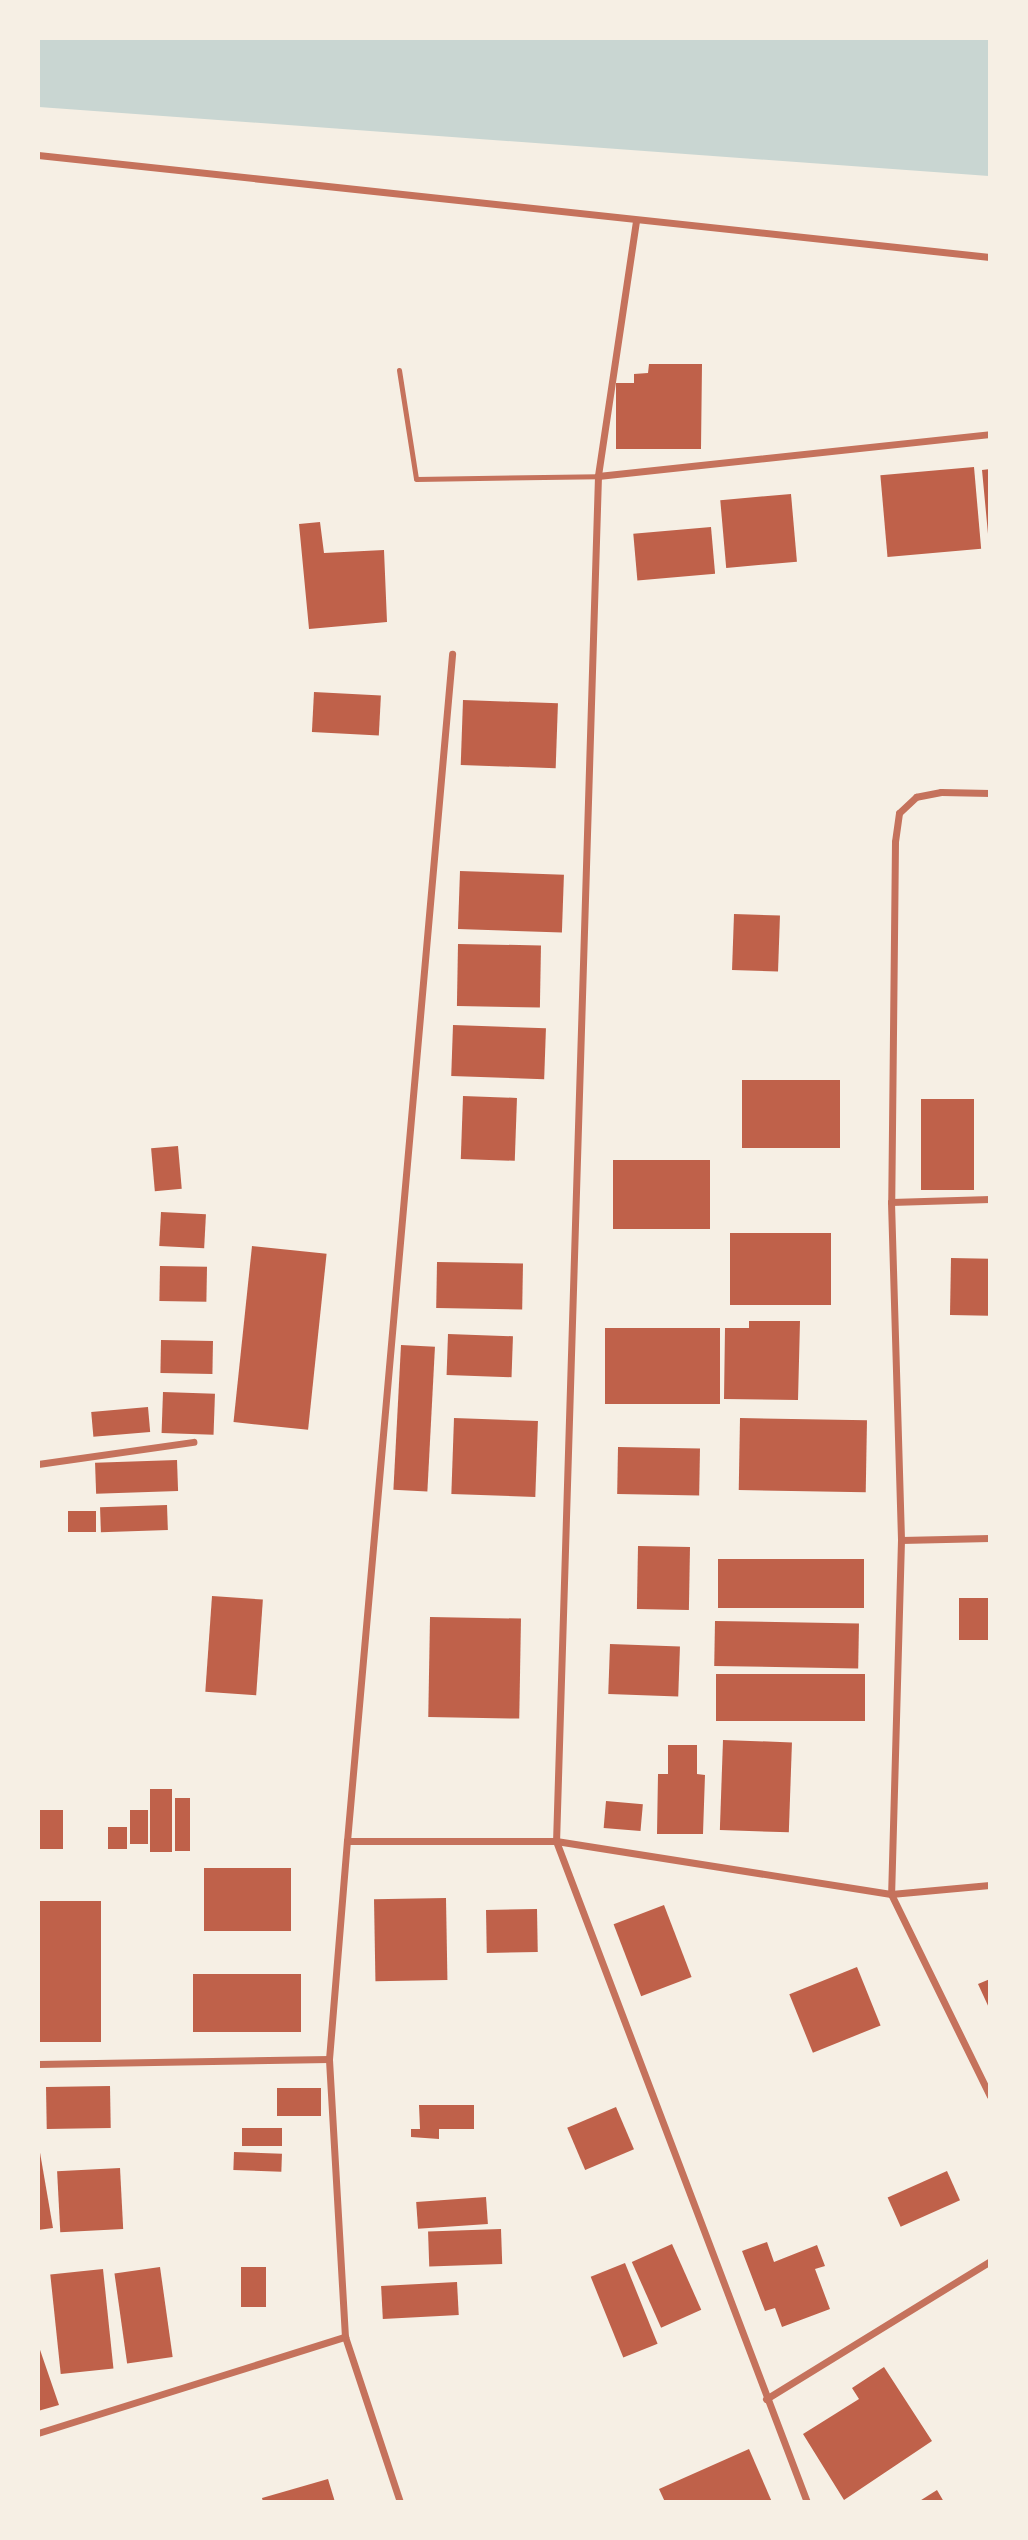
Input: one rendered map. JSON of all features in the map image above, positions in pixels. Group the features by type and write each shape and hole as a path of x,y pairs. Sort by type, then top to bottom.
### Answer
{"street":[{"path":"38,155 989,257"},
{"path":"636,221 598,476 556,1841 807,2501"},
{"path":"598,476 989,434"},
{"path":"400,2501 345,2337 329,2059 452,654"},
{"path":"989,793 941,792 916,797 899,813 895,842 891,1202 901,1540 891,1894 989,2096"},
{"path":"891,1202 989,1199"},
{"path":"38,1464 193,1442"},
{"path":"901,1540 989,1538"},
{"path":"347,1841 556,1841 891,1894 989,1885"},
{"path":"38,2064 329,2059"},
{"path":"766,2399 989,2261"},
{"path":"38,2433 345,2337"}],"lane":[{"path":"399,370 416,479 598,476"}],"shaded area":[{"path":"38,39 989,39 989,176 39,107"}],"building":[{"path":"649,364 702,364 701,449 616,449 616,383 634,383 634,374 648,373"},
{"path":"974,467 981,549 888,557 880,475"},
{"path":"990,469 990,533 988,534 982,470"},
{"path":"791,494 797,562 726,568 720,500"},
{"path":"320,522 324,553 384,550 387,622 309,629 299,524"},
{"path":"711,527 715,574 637,581 633,534"},
{"path":"314,692 381,696 379,735 312,732"},
{"path":"463,700 558,703 556,768 461,765"},
{"path":"460,871 564,875 562,933 458,929"},
{"path":"734,914 780,916 778,972 732,970"},
{"path":"458,944 541,945 540,1007 457,1006"},
{"path":"453,1025 546,1028 544,1079 451,1076"},
{"path":"742,1080 840,1080 840,1148 742,1148"},
{"path":"463,1096 517,1098 515,1161 461,1159"},
{"path":"921,1099 974,1099 974,1190 921,1190"},
{"path":"178,1146 182,1189 155,1191 151,1148"},
{"path":"613,1160 710,1160 710,1229 613,1229"},
{"path":"161,1212 206,1214 204,1248 159,1246"},
{"path":"730,1233 831,1233 831,1305 730,1305"},
{"path":"252,1246 327,1254 308,1430 233,1422"},
{"path":"951,1258 990,1259 989,1316 950,1315"},
{"path":"437,1262 523,1264 522,1309 436,1308"},
{"path":"160,1266 207,1267 206,1302 159,1301"},
{"path":"749,1321 800,1321 798,1400 724,1399 725,1328 749,1328"},
{"path":"605,1328 720,1328 720,1404 605,1404"},
{"path":"448,1334 513,1336 512,1377 447,1375"},
{"path":"161,1340 213,1341 212,1374 160,1373"},
{"path":"401,1345 435,1347 427,1492 393,1490"},
{"path":"163,1392 215,1394 214,1435 162,1433"},
{"path":"148,1407 150,1432 93,1437 91,1412"},
{"path":"454,1418 538,1421 535,1497 451,1494"},
{"path":"740,1418 867,1420 866,1492 739,1490"},
{"path":"618,1447 700,1448 699,1495 617,1494"},
{"path":"177,1460 178,1491 96,1494 95,1463"},
{"path":"167,1505 168,1530 101,1532 100,1507"},
{"path":"68,1511 96,1511 96,1532 68,1532"},
{"path":"638,1546 690,1547 689,1610 637,1609"},
{"path":"718,1559 864,1559 864,1608 718,1608"},
{"path":"212,1596 263,1600 256,1695 205,1692"},
{"path":"959,1598 990,1598 990,1640 959,1640"},
{"path":"430,1617 521,1619 519,1719 428,1717"},
{"path":"715,1621 859,1624 858,1669 714,1666"},
{"path":"610,1644 680,1646 678,1696 608,1694"},
{"path":"716,1674 865,1674 865,1721 716,1721"},
{"path":"723,1740 792,1742 789,1832 720,1830"},
{"path":"668,1745 697,1745 697,1774 705,1775 703,1834 657,1834 658,1774 668,1774"},
{"path":"150,1789 172,1789 172,1852 150,1852"},
{"path":"175,1798 190,1798 190,1851 175,1851"},
{"path":"606,1801 643,1804 641,1831 604,1828"},
{"path":"38,1810 63,1810 63,1849 38,1849"},
{"path":"130,1810 148,1810 148,1844 130,1844"},
{"path":"108,1827 127,1827 127,1849 108,1849"},
{"path":"204,1868 291,1868 291,1931 204,1931"},
{"path":"446,1898 447,1980 375,1981 374,1899"},
{"path":"38,1901 101,1901 101,2042 38,2042"},
{"path":"664,1905 692,1977 641,1996 614,1924"},
{"path":"537,1909 538,1952 487,1953 486,1910"},
{"path":"857,1967 881,2025 813,2053 789,1994"},
{"path":"193,1974 301,1974 301,2032 193,2032"},
{"path":"990,1979 990,2010 978,1984"},
{"path":"110,2086 111,2128 47,2129 46,2087"},
{"path":"277,2088 321,2088 321,2116 277,2116"},
{"path":"419,2105 474,2105 474,2129 439,2129 439,2139 411,2137 411,2129 420,2129"},
{"path":"616,2107 634,2149 585,2170 567,2128"},
{"path":"242,2128 282,2128 282,2146 242,2146"},
{"path":"38,2141 53,2228 38,2230"},
{"path":"234,2152 282,2154 281,2172 233,2170"},
{"path":"120,2168 123,2229 60,2232 57,2171"},
{"path":"947,2171 960,2200 901,2227 888,2197"},
{"path":"486,2197 488,2224 418,2229 416,2202"},
{"path":"501,2229 502,2264 429,2267 428,2232"},
{"path":"767,2242 774,2262 817,2245 825,2266 815,2269 830,2309 782,2327 775,2308 765,2311 742,2251"},
{"path":"672,2244 701,2310 661,2328 632,2262"},
{"path":"625,2263 658,2344 623,2358 591,2277"},
{"path":"160,2267 173,2357 127,2364 114,2273"},
{"path":"241,2267 266,2267 266,2307 241,2307"},
{"path":"103,2269 113,2368 61,2374 50,2275"},
{"path":"457,2282 459,2315 383,2319 381,2286"},
{"path":"38,2344 59,2405 38,2411"},
{"path":"884,2367 932,2441 844,2500 803,2434 859,2399 852,2388"},
{"path":"749,2449 772,2502 665,2502 659,2489"},
{"path":"328,2479 335,2502 263,2502 262,2498"},
{"path":"937,2490 944,2502 918,2502"}]}
